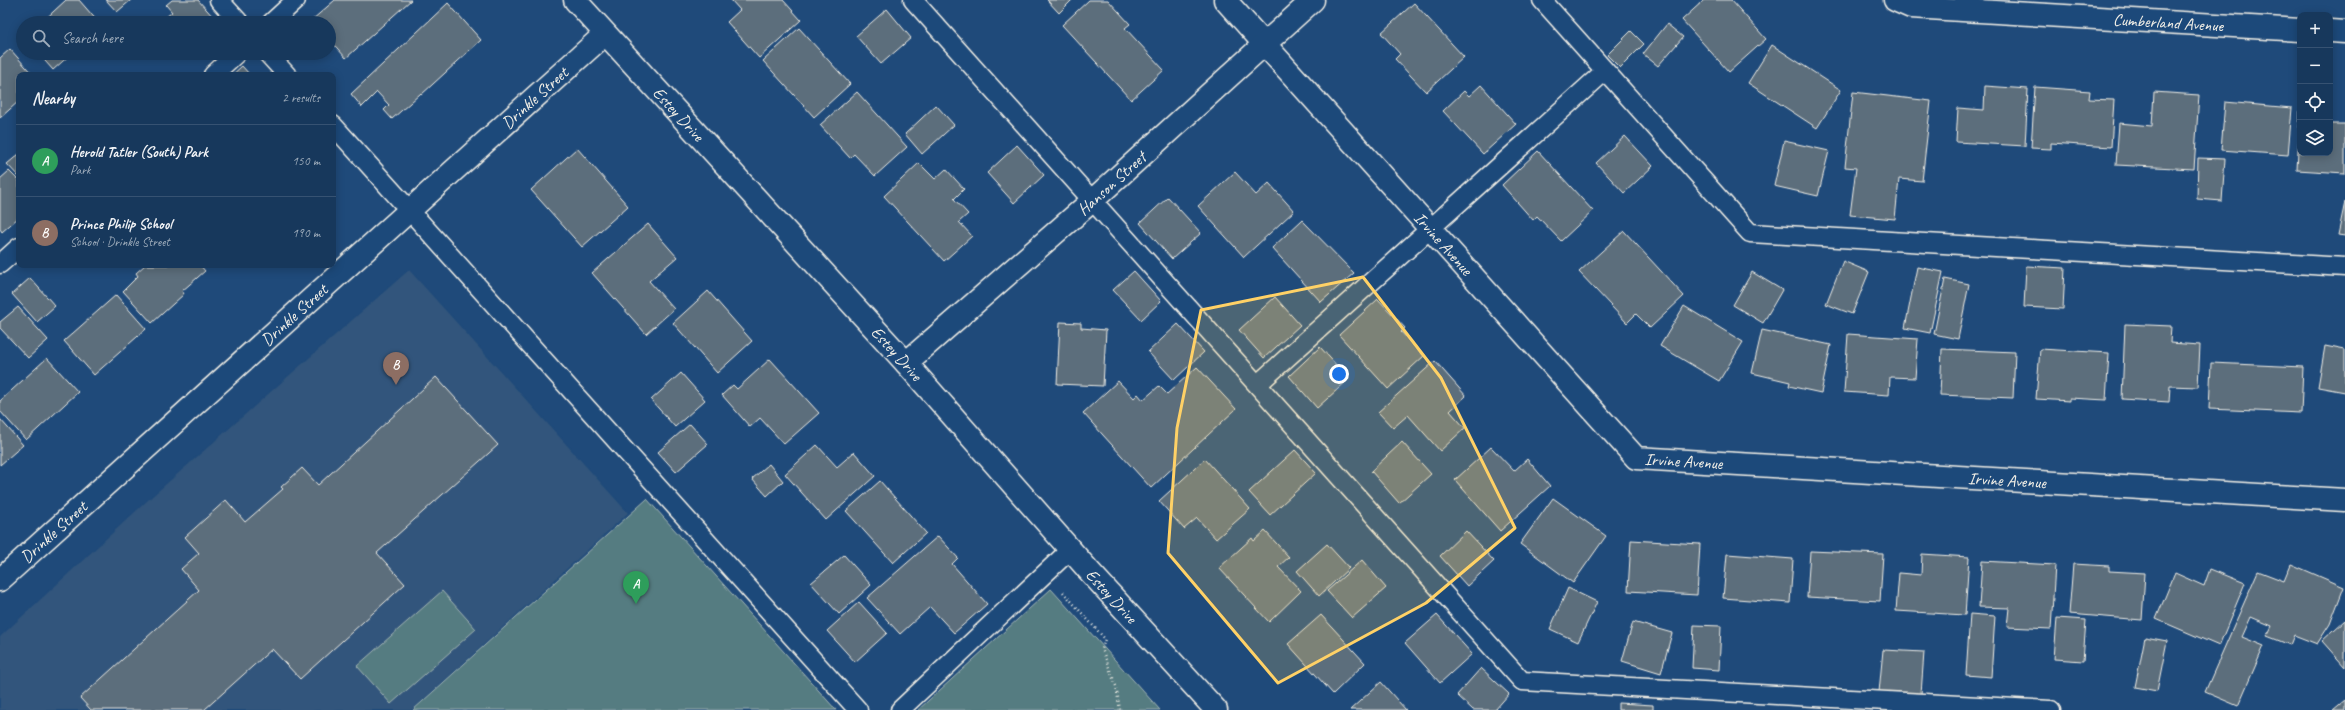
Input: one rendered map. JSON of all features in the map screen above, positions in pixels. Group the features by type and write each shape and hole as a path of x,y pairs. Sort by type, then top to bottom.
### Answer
{"street":[{"name":"Estey Drive","path":"575,0 906,363 1216,710"},
{"name":"Irvine Avenue","path":"1225,0 1636,458 2345,500"},
{"name":"Hanson Street","path":"906,363 1093,200 1313,0"},
{"name":"Cumberland Avenue","path":"1895,0 1911,7 2297,30"},
{"path":"2333,31 2345,32"},
{"name":"Drinkle Street","path":"0,580 411,211 605,34"}],"lane":[{"path":"219,0 234,16"},
{"path":"279,16 296,0"},
{"path":"913,0 1522,681 2051,710"},
{"path":"1542,0 1750,233 2345,267"},
{"path":"216,72 229,60"},
{"path":"273,60 284,72"},
{"path":"1258,384 1606,71"},
{"path":"336,128 858,710"},
{"path":"0,264 16,250"},
{"path":"900,710 1071,549"}],"path":[{"path":"1046,572 1105,639 1102,649 1116,686 1120,710"}],"highlighted area":[{"path":"1363,277 1441,378 1515,528 1426,603 1278,683 1168,553 1177,428 1201,310"}],"shaded area":[{"path":"409,270 628,513 412,710 0,710 0,637 148,500"}],"green space":[{"path":"647,499 836,710 413,710"},
{"path":"1051,589 1160,710 918,710"},
{"path":"442,591 476,629 391,704 357,666"}],"building":[{"path":"66,0 79,0 93,16 49,16"},
{"path":"106,0 131,0 117,12"},
{"path":"172,0 198,0 212,16 167,16 172,12 166,5"},
{"path":"335,0 411,0 346,58 336,47 336,16 317,16"},
{"path":"731,0 783,0 801,20 759,58 727,22 740,10"},
{"path":"1047,0 1072,0 1059,13"},
{"path":"1089,0 1108,0 1130,24 1125,28 1164,70 1131,100 1062,25"},
{"path":"1704,0 1731,0 1766,39 1729,72 1682,20"},
{"path":"448,3 481,40 421,95 420,94 392,119 384,110 389,105 377,92 362,107 351,94"},
{"path":"1414,3 1464,57 1426,92 1395,59 1400,54 1381,33"},
{"path":"887,9 911,38 881,64 856,36"},
{"path":"1667,24 1683,37 1658,66 1643,54"},
{"path":"799,28 850,84 814,117 763,61"},
{"path":"1631,31 1644,44 1620,68 1607,55"},
{"path":"1772,45 1841,90 1817,128 1748,83"},
{"path":"10,49 16,56 16,60 20,60 30,72 16,72 16,104 0,118 0,58"},
{"path":"44,60 64,60 53,70"},
{"path":"242,66 247,72 235,72"},
{"path":"1481,85 1516,124 1483,154 1443,111 1464,91 1469,96"},
{"path":"1985,86 2028,89 2025,146 1956,142 1958,108 1984,110"},
{"path":"2035,87 2090,91 2089,99 2114,100 2111,147 2051,143 2051,149 2031,148"},
{"path":"857,92 907,147 875,176 854,154 850,158 820,125"},
{"path":"1853,92 1931,101 1922,181 1899,179 1895,219 1850,215 1856,168 1845,167"},
{"path":"2154,92 2199,95 2194,169 2116,165 2119,123 2152,126"},
{"path":"2225,102 2292,108 2288,155 2221,150"},
{"path":"936,105 954,125 922,154 905,134"},
{"path":"2333,124 2345,124 2345,173 2297,170 2298,156 2333,156"},
{"path":"1625,136 1653,166 1624,193 1596,163"},
{"path":"1784,141 1829,151 1818,196 1774,186"},
{"path":"1017,145 1044,175 1014,203 987,173"},
{"path":"577,148 628,206 582,247 531,190"},
{"path":"1538,151 1593,211 1561,241 1537,216 1533,220 1502,185"},
{"path":"16,156 16,174 7,164"},
{"path":"2198,158 2225,159 2222,201 2197,199"},
{"path":"919,163 935,179 946,169 964,189 954,199 968,214 959,222 972,236 944,261 884,196"},
{"path":"9,171 16,178 16,220 2,232 0,229 0,179"},
{"path":"1235,172 1256,195 1269,183 1294,211 1244,257 1198,206"},
{"path":"1168,197 1201,233 1172,259 1140,223"},
{"path":"2345,202 2345,236 2338,235"},
{"path":"1302,220 1354,273 1321,302 1272,248"},
{"path":"648,224 677,257 649,281 674,309 646,334 592,273"},
{"path":"1624,231 1684,296 1650,328 1636,314 1627,323 1579,272"},
{"path":"1843,261 1869,272 1852,314 1826,304"},
{"path":"2026,266 2065,268 2063,309 2024,307"},
{"path":"1917,267 1943,272 1930,333 1905,328"},
{"path":"142,268 202,268 205,271 182,291 184,294 152,323 123,291 138,276 136,273"},
{"path":"1134,271 1161,301 1141,320 1113,290"},
{"path":"1752,272 1782,290 1763,323 1733,305"},
{"path":"30,278 55,306 37,322 12,294"},
{"path":"1945,279 1969,284 1958,339 1934,334"},
{"path":"708,291 752,341 717,373 673,323"},
{"path":"116,295 146,329 94,375 64,341"},
{"path":"1275,297 1300,325 1264,358 1239,330"},
{"path":"1378,299 1405,328 1401,332 1424,356 1388,389 1339,335"},
{"path":"1684,306 1743,342 1719,381 1660,346"},
{"path":"18,307 48,340 28,358 0,328 0,322"},
{"path":"1060,322 1081,323 1081,328 1106,330 1103,386 1057,384"},
{"path":"1178,324 1204,352 1174,380 1148,352"},
{"path":"2125,324 2171,326 2170,343 2200,345 2198,387 2170,386 2169,402 2122,399"},
{"path":"1762,330 1831,345 1821,393 1789,386 1790,382 1752,373"},
{"path":"1848,334 1918,339 1915,378 1890,377 1889,395 1844,392"},
{"path":"2325,346 2345,350 2345,392 2318,387"},
{"path":"1320,347 1349,379 1317,408 1289,376"},
{"path":"1942,349 2015,352 2013,398 1940,395"},
{"path":"2040,349 2109,353 2106,400 2070,398 2070,401 2036,399"},
{"path":"47,358 78,392 26,440 0,411 0,401"},
{"path":"770,359 819,413 784,444 760,418 750,427 722,395 733,385 737,389"},
{"path":"1435,361 1466,396 1450,411 1465,428 1440,451 1408,415 1393,428 1378,412"},
{"path":"2211,363 2303,367 2301,413 2209,409"},
{"path":"1197,367 1236,409 1151,488 1083,413 1118,381 1134,398 1138,394 1143,400 1159,386 1167,394"},
{"path":"681,373 705,400 675,427 651,400"},
{"path":"436,377 498,445 377,553 405,584 300,679 272,649 204,710 91,710 80,698 199,590 181,569 199,553 185,537 226,500 245,522 283,489 281,487 302,468 318,485"},
{"path":"0,419 23,445 0,465"},
{"path":"690,424 708,444 676,472 658,452"},
{"path":"1402,442 1431,474 1399,503 1371,471"},
{"path":"817,445 837,467 854,452 875,476 826,520 785,474"},
{"path":"1491,447 1514,471 1527,459 1550,486 1500,531 1455,480"},
{"path":"1295,450 1316,473 1270,515 1249,492"},
{"path":"1205,459 1250,509 1216,539 1197,518 1184,529 1159,501"},
{"path":"769,464 783,481 767,496 752,479"},
{"path":"880,481 926,533 893,563 846,511"},
{"path":"1553,498 1606,536 1573,583 1520,544"},
{"path":"1265,531 1289,557 1278,567 1301,591 1269,622 1219,568 1252,538 1254,541"},
{"path":"1466,531 1494,561 1467,586 1440,556"},
{"path":"938,536 958,558 952,564 987,604 954,633 930,607 900,634 867,598"},
{"path":"1631,540 1700,544 1697,595 1628,591"},
{"path":"1327,544 1349,568 1319,596 1297,571"},
{"path":"1810,551 1883,554 1880,601 1807,597"},
{"path":"1727,554 1793,559 1790,603 1723,598"},
{"path":"1922,554 1969,557 1965,615 1896,611 1899,573 1921,575"},
{"path":"844,555 871,585 839,614 811,583"},
{"path":"1362,560 1386,588 1352,618 1327,591"},
{"path":"1982,561 2055,565 2051,629 2007,627 2009,608 1979,607"},
{"path":"2073,564 2109,566 2109,571 2145,573 2142,620 2069,614"},
{"path":"2291,564 2344,587 2330,624 2317,644 2294,635 2290,645 2267,636 2272,626 2251,617 2242,637 2264,646 2238,706 2205,692 2258,571 2284,581"},
{"path":"2210,569 2245,583 2219,646 2156,619 2175,573 2204,586"},
{"path":"1568,588 1597,602 1578,642 1550,629"},
{"path":"859,602 887,633 855,662 827,631"},
{"path":"1970,614 1995,616 1991,677 1966,675"},
{"path":"1321,615 1365,663 1333,694 1288,644"},
{"path":"1437,615 1472,654 1440,683 1405,643"},
{"path":"2057,618 2086,620 2083,661 2054,659"},
{"path":"2345,620 2345,667 2322,641"},
{"path":"1633,622 1672,633 1661,673 1622,661"},
{"path":"1694,625 1721,626 1719,670 1692,668"},
{"path":"2145,637 2167,641 2157,691 2135,687"},
{"path":"1883,650 1924,652 1921,694 1879,692"},
{"path":"1481,668 1509,694 1495,710 1473,710 1457,695"},
{"path":"1381,682 1406,710 1350,710"},
{"path":"2345,700 2345,710 2333,710"},
{"path":"1618,703 1653,705 1653,710 1618,710"}],"place":[{"name":"Prince Philip School","path":"396,385"},
{"name":"Herold Tatler (South) Park","path":"636,604"}]}
